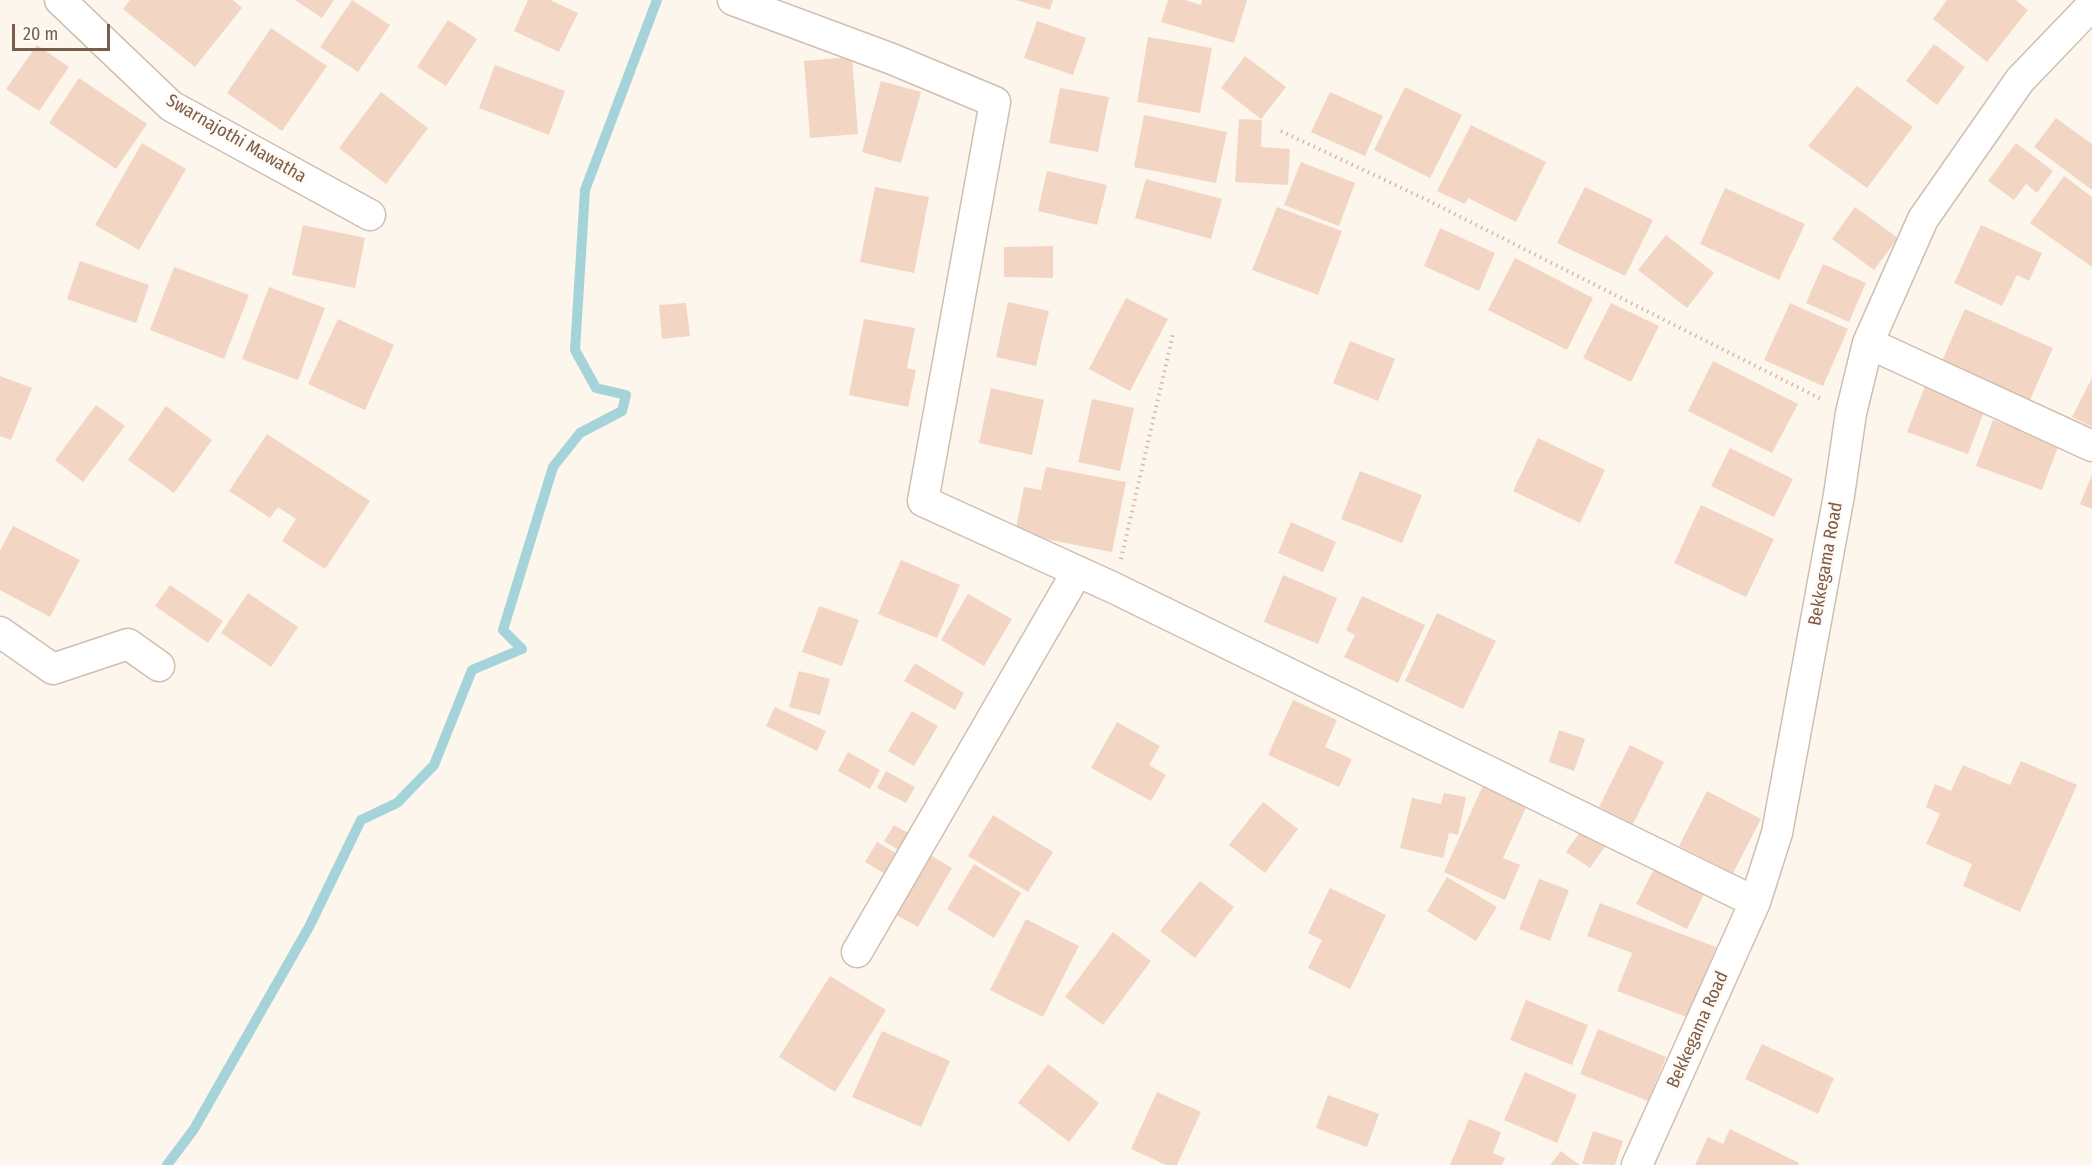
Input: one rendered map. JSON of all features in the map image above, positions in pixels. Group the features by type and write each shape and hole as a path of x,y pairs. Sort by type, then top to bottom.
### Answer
{"street":[{"name":"Swarnajothi Mawatha","path":"60,0 171,106 370,215"},
{"path":"733,0 892,59 995,102 923,501 1114,588 1755,902"},
{"name":"Bekkegama Road","path":"1637,1165 1755,902 1777,833 1839,495 1851,413 1868,343 1923,219 2020,80 2092,5"},
{"path":"1868,343 2092,446"},
{"path":"856,952 1077,572"},
{"path":"0,632 53,669 128,644 159,666"}],"path":[{"path":"1281,131 1436,204 1851,413"},
{"path":"1114,588 1173,334"}],"building":[{"path":"130,0 233,0 242,8 195,67 123,9"},
{"path":"295,0 334,0 322,18"},
{"path":"352,0 390,25 358,72 320,47"},
{"path":"528,0 550,0 578,13 559,52 514,31"},
{"path":"1016,0 1053,0 1050,10"},
{"path":"1168,0 1185,0 1201,5 1202,0 1247,0 1234,43 1161,22"},
{"path":"1947,0 2016,0 2028,10 1987,62 1933,19"},
{"path":"448,20 477,39 446,86 417,67"},
{"path":"1037,21 1086,38 1073,75 1024,58"},
{"path":"271,28 327,66 282,131 227,93"},
{"path":"1148,37 1212,48 1200,113 1137,102"},
{"path":"1934,44 1965,67 1937,105 1906,81"},
{"path":"37,45 69,67 39,111 6,89"},
{"path":"1245,56 1286,87 1261,119 1221,88"},
{"path":"852,57 858,134 810,138 804,61"},
{"path":"495,65 565,91 549,135 479,108"},
{"path":"79,78 147,124 116,169 49,123"},
{"path":"881,81 921,92 901,163 862,152"},
{"path":"1857,86 1913,127 1867,188 1808,146"},
{"path":"1405,87 1462,115 1430,178 1374,150"},
{"path":"1060,88 1109,97 1098,152 1049,143"},
{"path":"381,92 428,128 386,184 339,148"},
{"path":"1330,92 1383,116 1365,156 1311,132"},
{"path":"1144,115 1227,132 1216,183 1134,167"},
{"path":"2056,118 2092,144 2092,190 2034,147"},
{"path":"1239,119 1262,120 1261,147 1290,149 1288,185 1235,182"},
{"path":"1471,125 1546,162 1516,222 1468,198 1465,204 1437,191"},
{"path":"142,143 186,169 139,250 95,225"},
{"path":"2016,143 2053,171 2037,193 2026,184 2014,200 1988,181"},
{"path":"1301,162 1355,183 1339,226 1284,205"},
{"path":"1047,171 1107,185 1097,225 1038,211"},
{"path":"2064,176 2092,197 2092,267 2030,223"},
{"path":"1146,179 1222,199 1211,239 1135,218"},
{"path":"875,187 929,197 914,273 860,262"},
{"path":"1585,187 1653,220 1625,276 1557,243"},
{"path":"1725,188 1805,224 1779,280 1700,244"},
{"path":"1277,207 1342,231 1318,295 1252,270"},
{"path":"1855,207 1898,238 1874,270 1832,239"},
{"path":"303,225 365,238 355,288 292,275"},
{"path":"1981,225 2042,253 2029,281 2017,275 2002,306 1954,283"},
{"path":"1440,228 1495,253 1479,291 1424,266"},
{"path":"1666,235 1714,273 1687,308 1638,270"},
{"path":"1053,246 1053,278 1004,277 1004,247"},
{"path":"1515,258 1593,298 1567,350 1488,310"},
{"path":"80,261 149,285 136,323 67,299"},
{"path":"1823,264 1866,283 1849,322 1806,303"},
{"path":"174,267 249,295 224,359 150,330"},
{"path":"269,287 325,308 298,380 242,359"},
{"path":"1126,298 1168,319 1130,391 1089,369"},
{"path":"1008,302 1049,311 1036,366 996,357"},
{"path":"686,303 690,336 662,339 659,305"},
{"path":"1611,303 1659,326 1631,382 1583,358"},
{"path":"1790,303 1848,329 1823,386 1764,360"},
{"path":"1965,309 2053,348 2029,402 1941,363"},
{"path":"338,319 394,345 365,410 308,384"},
{"path":"864,319 915,328 907,368 916,370 908,407 849,395"},
{"path":"1350,341 1395,359 1378,401 1333,383"},
{"path":"1713,361 1798,404 1772,453 1688,411"},
{"path":"0,376 32,388 11,440 0,436"},
{"path":"2092,378 2092,427 2072,417"},
{"path":"1925,386 1985,409 1968,454 1907,432"},
{"path":"991,388 1044,400 1032,455 979,443"},
{"path":"1092,399 1134,408 1120,471 1078,462"},
{"path":"96,405 125,426 83,482 55,460"},
{"path":"166,406 212,440 174,493 128,460"},
{"path":"1993,420 2059,444 2042,490 1976,466"},
{"path":"267,434 370,501 325,569 282,541 296,519 278,507 270,518 229,491"},
{"path":"1538,438 1605,470 1580,523 1513,491"},
{"path":"1730,448 1793,479 1774,517 1711,486"},
{"path":"1046,467 1126,482 1112,552 1015,533 1024,487 1041,490"},
{"path":"1360,471 1422,495 1402,543 1341,519"},
{"path":"2092,475 2092,509 2080,504"},
{"path":"1701,505 1774,539 1746,597 1674,563"},
{"path":"1291,522 1336,542 1323,572 1278,553"},
{"path":"13,526 80,560 50,617 0,590 0,551"},
{"path":"901,560 960,585 937,638 878,614"},
{"path":"1283,575 1337,598 1318,644 1264,622"},
{"path":"170,585 223,621 208,643 155,606"},
{"path":"248,593 298,627 271,667 221,633"},
{"path":"968,594 1012,619 984,666 941,640"},
{"path":"1362,596 1425,625 1398,683 1344,657 1355,635 1346,630"},
{"path":"819,606 859,620 842,666 802,652"},
{"path":"1437,613 1496,641 1463,709 1405,681"},
{"path":"915,663 964,693 955,710 904,681"},
{"path":"799,671 830,679 820,715 789,707"},
{"path":"1293,700 1337,720 1325,747 1352,759 1339,787 1268,755"},
{"path":"775,707 826,731 817,751 766,726"},
{"path":"912,711 938,726 914,766 888,751"},
{"path":"1117,722 1160,746 1149,765 1166,775 1151,801 1091,768"},
{"path":"1559,730 1585,739 1574,771 1549,762"},
{"path":"1630,745 1664,762 1633,824 1599,807"},
{"path":"848,752 880,770 870,789 838,771"},
{"path":"2021,761 2077,785 2020,912 1963,886 1972,864 1926,844 1940,814 1926,807 1935,784 1951,791 1963,765 2010,785"},
{"path":"886,771 915,787 906,803 877,788"},
{"path":"1485,781 1529,801 1503,858 1520,865 1505,900 1444,872"},
{"path":"1707,791 1761,819 1733,873 1679,846"},
{"path":"1444,793 1466,797 1458,835 1449,833 1443,858 1400,848 1412,798 1441,804"},
{"path":"1263,802 1298,829 1265,873 1229,845"},
{"path":"993,815 1053,852 1028,892 968,856"},
{"path":"894,825 910,834 900,851 884,841"},
{"path":"1582,829 1606,845 1590,868 1566,852"},
{"path":"877,842 899,855 887,875 865,862"},
{"path":"927,853 952,868 918,927 893,913"},
{"path":"974,864 1021,893 994,938 947,909"},
{"path":"1654,869 1704,894 1687,929 1636,904"},
{"path":"1447,877 1497,907 1476,941 1427,911"},
{"path":"1539,879 1569,890 1550,941 1519,929"},
{"path":"1200,881 1234,907 1195,958 1160,931"},
{"path":"1330,888 1386,915 1350,989 1308,968 1322,940 1308,933"},
{"path":"1600,903 1716,947 1689,1018 1617,991 1632,953 1587,936"},
{"path":"1026,919 1079,946 1043,1017 990,990"},
{"path":"1113,932 1151,961 1103,1025 1065,997"},
{"path":"830,976 886,1010 835,1092 779,1057"},
{"path":"1526,1000 1588,1025 1572,1065 1510,1040"},
{"path":"1598,1029 1666,1057 1648,1101 1580,1074"},
{"path":"882,1031 950,1061 921,1127 852,1097"},
{"path":"1762,1044 1834,1078 1818,1114 1745,1079"},
{"path":"1048,1064 1099,1103 1069,1142 1018,1103"},
{"path":"1525,1072 1577,1095 1557,1143 1504,1120"},
{"path":"1157,1092 1201,1112 1177,1165 1166,1165 1131,1149"},
{"path":"1328,1095 1379,1114 1367,1147 1316,1128"},
{"path":"1469,1119 1501,1132 1493,1153 1505,1158 1502,1165 1450,1165"},
{"path":"1730,1129 1799,1163 1798,1165 1695,1165 1708,1137 1723,1144"},
{"path":"1593,1131 1623,1141 1615,1165 1582,1164"},
{"path":"1561,1151 1570,1158 1580,1165 1550,1165"}],"waterway":[{"path":"167,1165 194,1129 309,927 361,820 397,803 434,765 472,670 522,649 503,630 553,467 580,433 622,411 626,395 596,388 575,350 585,190 657,0"}]}
